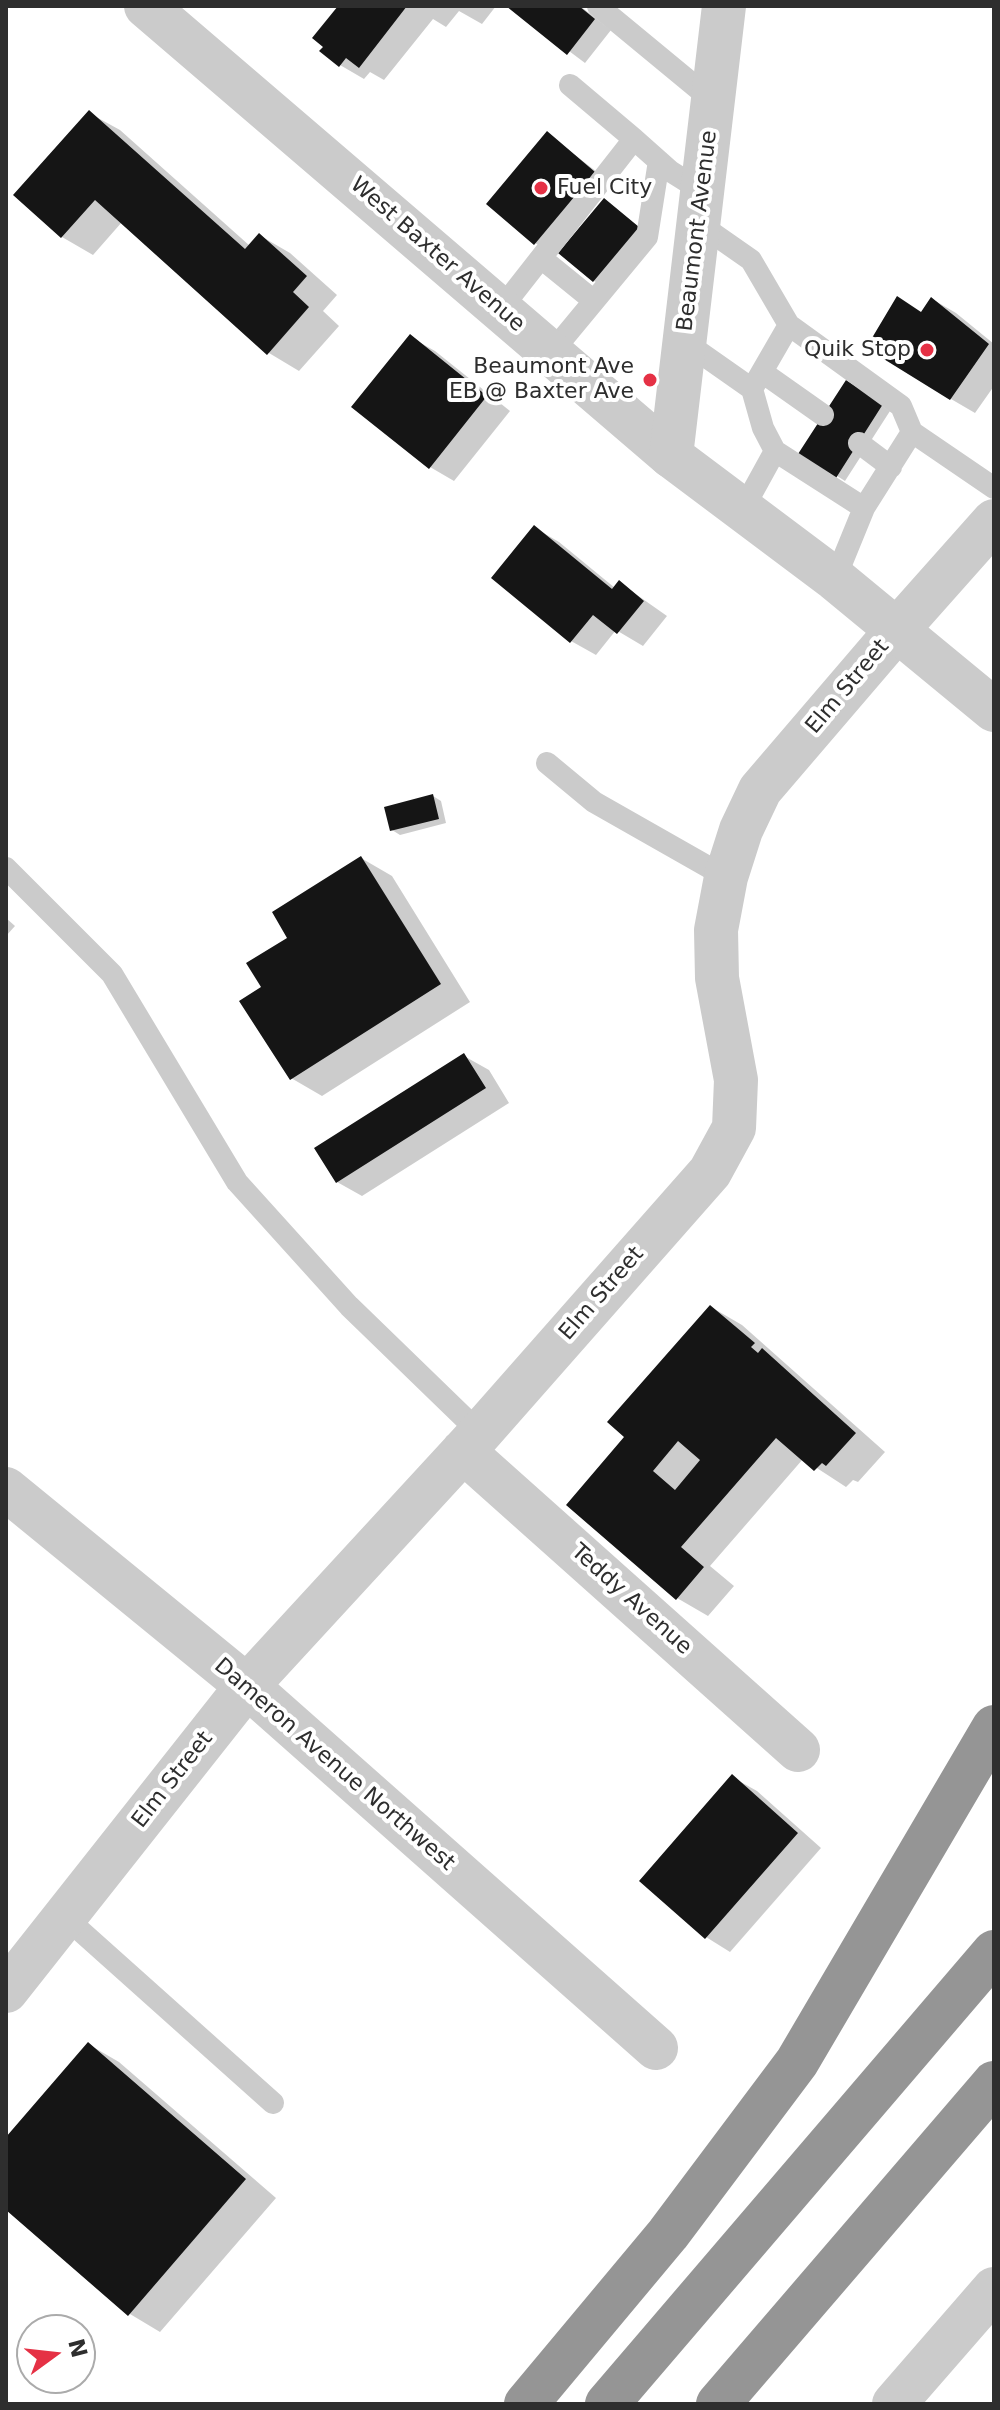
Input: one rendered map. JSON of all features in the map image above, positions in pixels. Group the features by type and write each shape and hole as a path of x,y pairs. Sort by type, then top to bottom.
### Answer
{"highway":[{"path":"526,2404 668,2234 797,2062 994,1727"},
{"path":"607,2404 994,1952"},
{"path":"718,2404 994,2083"},
{"path":"956,2129 994,2096"}],"street":[{"name":"West Baxter Avenue","path":"146,6 671,456 835,579 994,710"},
{"name":"Beaumont Avenue","path":"671,456 724,6"},
{"name":"Elm Street","path":"10,1980 65,1917 247,1686 472,1442 710,1172 734,1128 736,1080 717,978 716,930 726,877 741,830 760,790 994,521"},
{"name":"Teddy Avenue","path":"472,1442 798,1750"},
{"name":"Dameron Avenue Northwest","path":"6,1489 247,1686 656,2048"},
{"path":"894,2404 979,2335 994,2289"}],"lane":[{"path":"598,6 713,101"},
{"path":"570,85 659,161 751,260 789,325 901,406 912,432 994,488"},
{"path":"500,310 634,139"},
{"path":"551,353 647,237 659,161"},
{"path":"541,258 594,301"},
{"path":"789,325 757,380 763,428 775,451 864,508"},
{"path":"685,342 823,415"},
{"path":"835,579 864,508 912,432"},
{"path":"859,443 891,467"},
{"path":"742,511 775,451"},
{"path":"547,763 594,802 726,877"},
{"path":"6,868 60,918 112,974 237,1182 472,1442"},
{"path":"65,1917 273,2103"}],"building":[{"path":"338,6 407,6 359,68 346,58 339,67 319,51 323,47 312,38"},
{"path":"506,6 579,6 595,19 567,55"},
{"path":"89,110 245,249 259,233 307,276 293,292 309,307 267,355 95,200 61,238 13,195"},
{"name":"Fuel City","path":"547,131 595,172 534,245 486,204"},
{"name":"Fuel City","path":"604,198 639,227 593,282 558,253"},
{"name":"Quik Stop","path":"897,296 921,312 931,297 989,344 950,400 866,348"},
{"path":"410,334 487,396 429,469 351,407"},
{"name":"Quik Stop","path":"846,380 883,404 836,478 798,454"},
{"path":"534,525 612,589 619,580 644,601 617,634 593,615 570,643 491,578"},
{"path":"433,794 439,819 390,831 384,807"},
{"path":"361,856 441,984 290,1080 239,1001 261,987 246,963 287,938 272,912"},
{"path":"464,1053 486,1088 336,1183 314,1148"},
{"path":"710,1305 755,1343 751,1347 758,1353 762,1348 856,1433 826,1466 822,1463 814,1471 776,1438 681,1547 704,1567 676,1600 566,1505 624,1437 607,1422","holes":["678,1441 700,1460 675,1490 653,1471"]},
{"path":"732,1774 798,1833 705,1939 639,1881"},
{"path":"88,2042 246,2179 128,2316 6,2210 6,2137"}],"place":[{"name":"Fuel City","path":"541,188"},
{"name":"Quik Stop","path":"927,350"},
{"name":"Beaumont Ave EB @ Baxter Ave","path":"650,380"}]}
